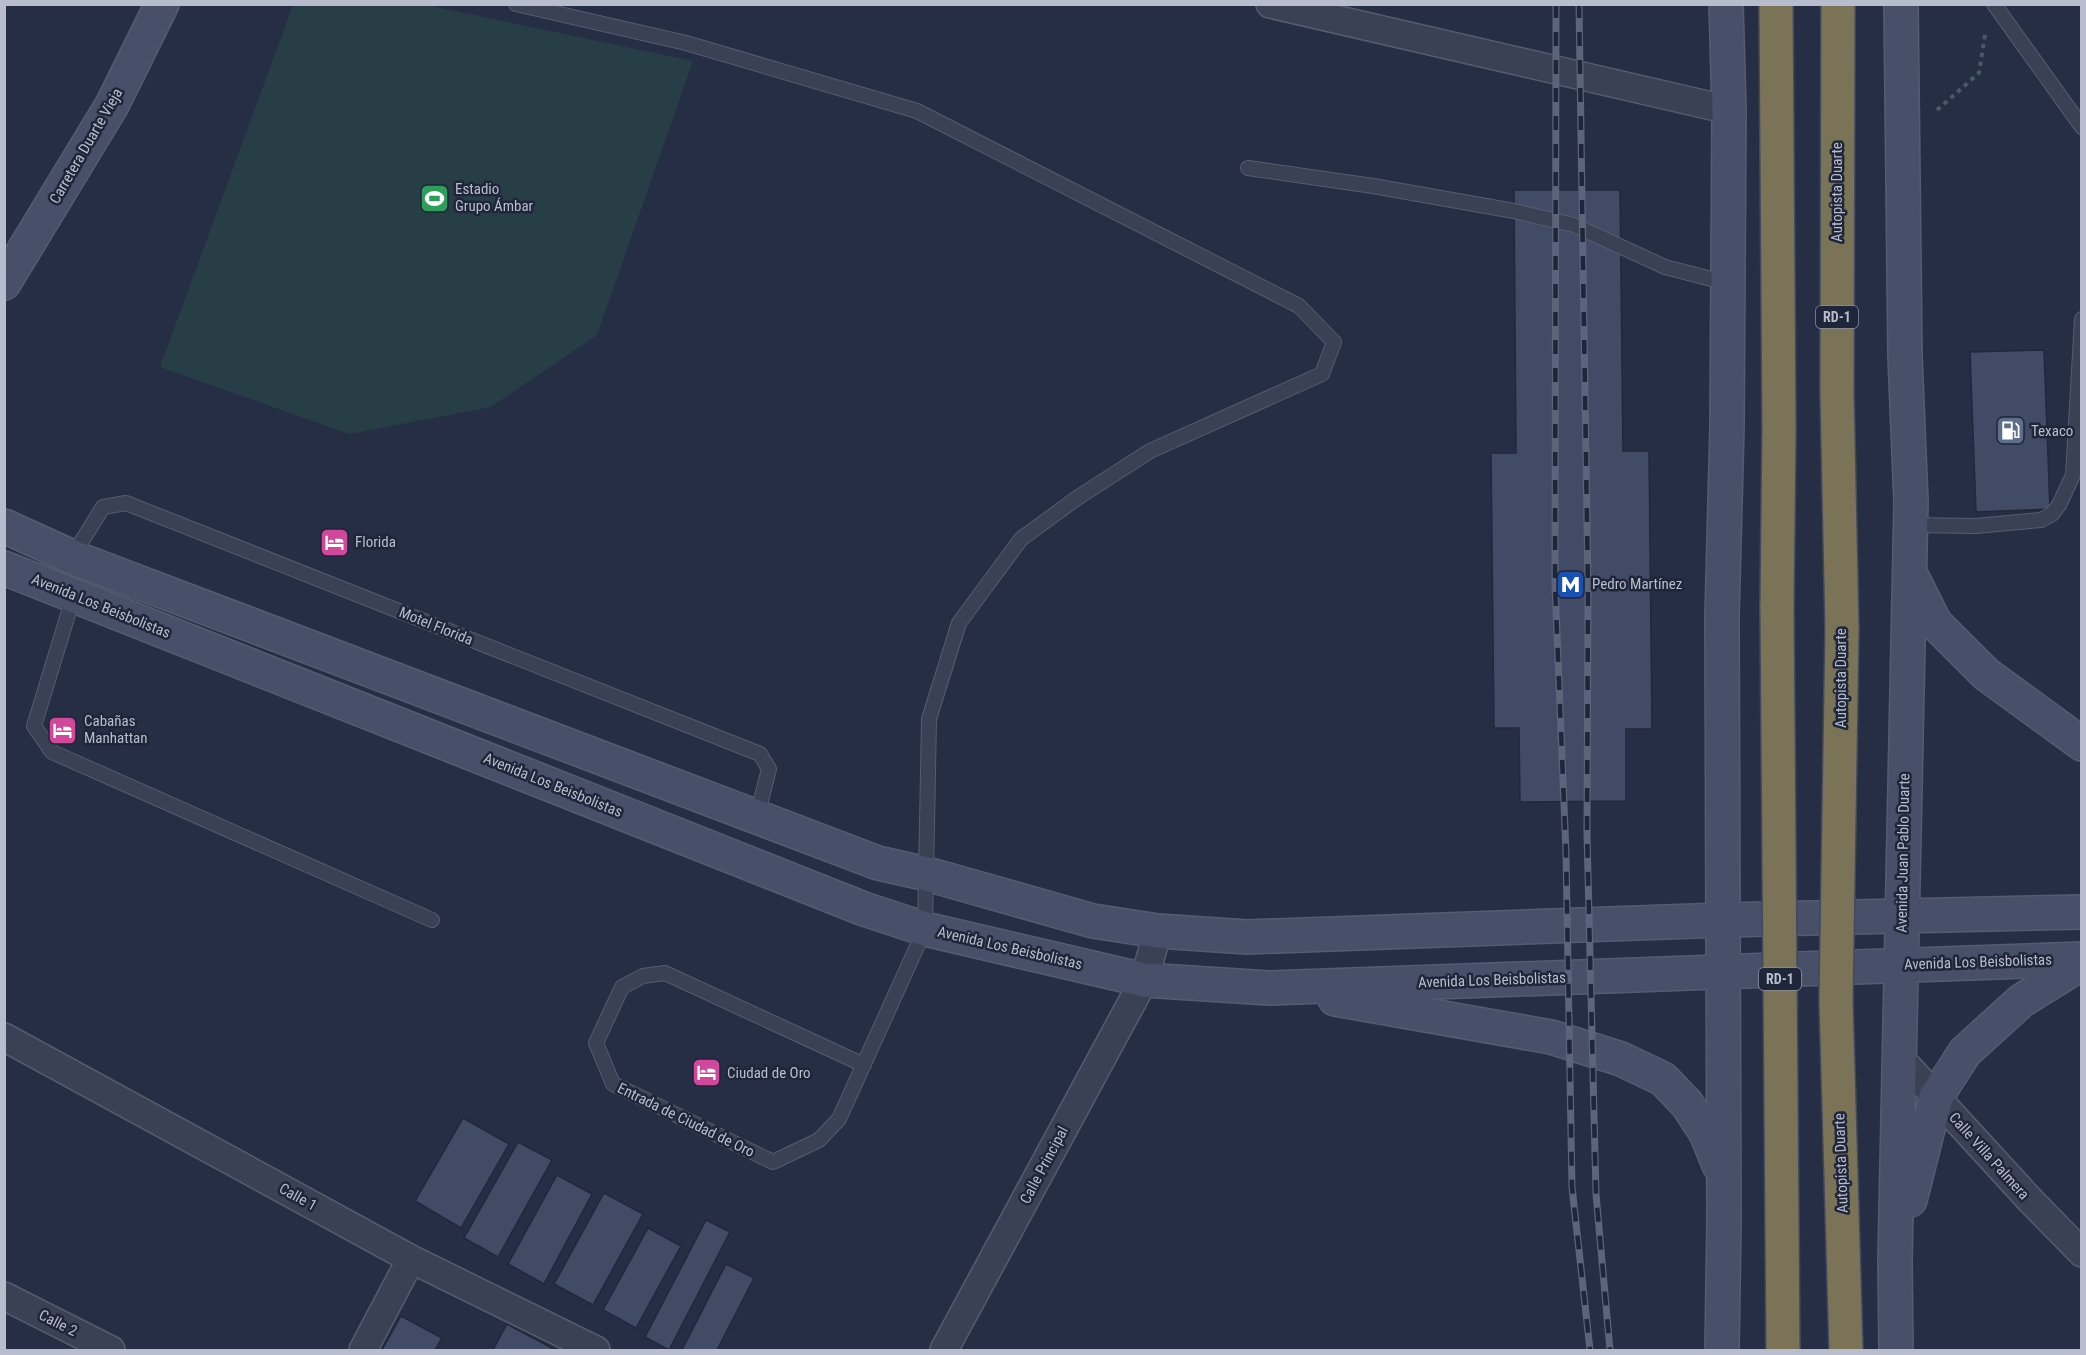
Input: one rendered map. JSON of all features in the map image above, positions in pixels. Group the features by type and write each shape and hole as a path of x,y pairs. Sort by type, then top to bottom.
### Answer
{"highway":[{"name":"RD-1","path":"1776,4 1779,430 1777,607 1783,1350"},
{"name":"Autopista Duarte","path":"1838,4 1837,393 1842,629 1836,1001 1846,1350"}],"main road":[{"name":"Carretera Duarte Vieja","path":"4,283 112,105 162,4"},
{"path":"1722,1350 1724,1178 1722,617 1727,426 1729,110 1725,4"},
{"path":"1901,4 1905,356 1911,502 1909,570 1935,623 1986,674 2082,744"},
{"path":"4,526 72,557 878,863 927,874 1093,921 1158,931 1247,938 1723,920 2082,912"},
{"name":"Avenida Los Beisbolistas","path":"4,568 864,909 925,929 1144,980 1269,988 2082,959"},
{"name":"Avenida Juan Pablo Duarte","path":"1896,1350 1895,1260 1909,570"},
{"path":"1895,1260 1936,1097 1965,1052 1993,1025 2021,1000 2082,963"},
{"path":"1269,988 1551,1036 1622,1059 1663,1079 1687,1104 1706,1133 1724,1178"}],"street":[{"path":"1270,4 1729,110"},
{"name":"Calle Principal","path":"944,1350 1144,980 1158,931"},
{"name":"Calle 1","path":"4,1037 411,1259 596,1350"},
{"name":"Calle Villa Palmera","path":"1899,1057 2082,1253"},
{"path":"363,1350 411,1259"},
{"name":"Calle 2","path":"4,1296 111,1350"}],"lane":[{"path":"516,4 686,43 917,111 1299,306 1334,342 1322,374 1150,451 1077,498 1021,539 959,623 929,718 925,929"},
{"path":"1994,4 2077,109 2082,126"},
{"path":"1248,168 1373,186 1564,222 1665,267 1728,284"},
{"path":"1910,525 1986,525 2042,520 2059,506 2073,475 2082,319"},
{"name":"Motel Florida","path":"72,557 104,507 126,503 760,754 770,769 758,816"},
{"path":"74,595 34,726 52,752 432,920"},
{"name":"Entrada de Ciudad de Oro","path":"864,1065 665,973 643,976 622,987 596,1043 613,1083 773,1162 819,1140 839,1119 864,1065 925,929"}],"path":[{"path":"1941,107 1979,73 1986,27"}],"shaded area":[{"name":"Estadio Grupo Ámbar","path":"293,5 426,5 693,61 597,335 491,407 349,434 160,367"}],"building":[{"path":"1514,190 1620,190 1623,451 1649,451 1652,729 1626,729 1626,801 1520,802 1519,728 1494,728 1491,453 1516,453"},
{"name":"Texaco","path":"2044,350 2050,509 1976,512 1970,352"},
{"path":"463,1118 509,1144 461,1228 415,1201"},
{"path":"518,1142 552,1160 498,1257 464,1238"},
{"path":"557,1175 592,1194 544,1284 508,1264"},
{"path":"604,1193 643,1214 593,1305 554,1284"},
{"path":"706,1220 730,1232 669,1350 645,1337"},
{"path":"648,1228 681,1246 636,1328 603,1310"},
{"path":"726,1264 754,1278 717,1350 682,1350"},
{"path":"401,1316 442,1338 435,1350 382,1350"},
{"path":"507,1324 552,1348 551,1350 493,1350"}],"railway":[{"path":"1556,4 1555,585 1566,853 1572,1187 1590,1350"},
{"path":"1579,4 1588,588 1587,834 1596,1194 1610,1350"}],"place":[{"name":"Estadio Grupo Ámbar","path":"434,198"},
{"name":"Texaco","path":"2010,431"},
{"name":"Florida","path":"334,542"},
{"name":"Pedro Martínez","path":"1571,584"},
{"name":"Cabañas Manhattan","path":"63,730"},
{"name":"Ciudad de Oro","path":"706,1073"}]}
